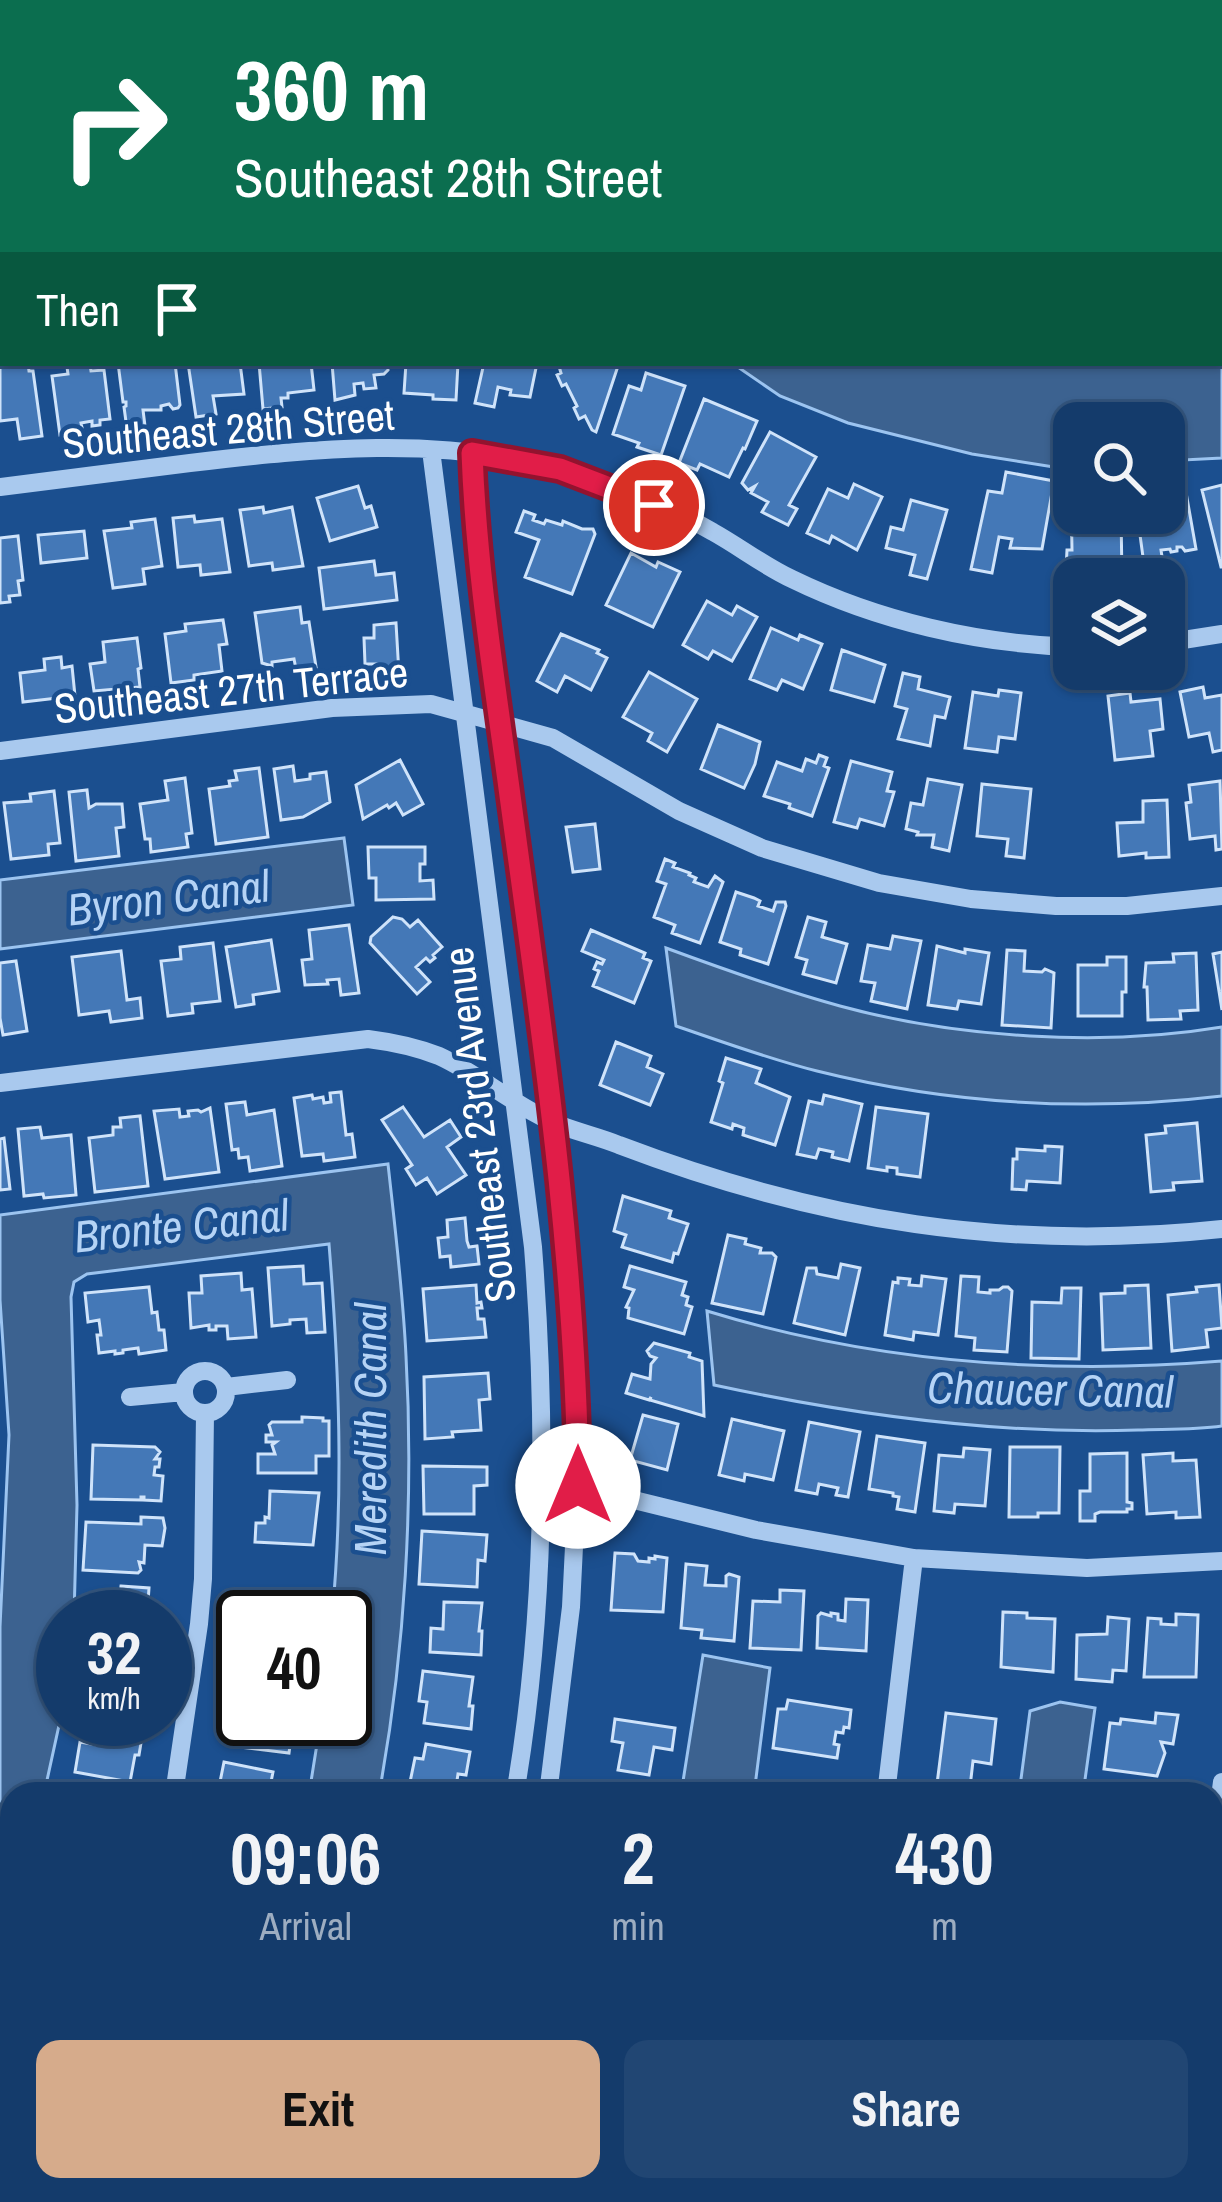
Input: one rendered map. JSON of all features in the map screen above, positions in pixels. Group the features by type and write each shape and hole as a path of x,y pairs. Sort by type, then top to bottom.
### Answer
{"street":[{"name":"Southeast 28th Street","path":"0,487 349,447 431,449 515,459 585,476 689,519 790,578 884,614 981,638 1053,645"},
{"name":"Southeast 23rd Avenue","path":"431,449 533,1247 541,1349 542,1485 533,1655 517,1782"},
{"name":"Southeast 23rd Avenue","path":"472,453 473,496 565,1230 574,1340 578,1486 571,1607 549,1782"},
{"path":"1185,640 1222,634"},
{"name":"Southeast 27th Terrace","path":"0,751 332,708 430,704 553,738 647,795 762,848 879,883 971,899 1055,906 1127,906 1222,896"},
{"path":"0,1083 368,1039 439,1057 551,1121 751,1190 907,1225 1081,1238 1222,1229"},
{"path":"200,1371 219,1375 226,1387 222,1405 206,1413 192,1409 184,1391 188,1379 200,1371"},
{"path":"226,1387 286,1380"},
{"path":"130,1397 184,1391"},
{"path":"176,1782 200,1624 206,1413"},
{"path":"542,1485 578,1486 756,1530 914,1558 1087,1568 1222,1561"},
{"path":"887,1782 914,1558"}],"water":[{"path":"736,366 1222,366 1222,458 1185,460 1185,402 1053,402 1053,467 972,454 848,423 780,396"},
{"name":"Byron Canal","path":"344,838 353,905 0,949 0,880"},
{"path":"666,948 818,1000 932,1026 1080,1038 1222,1027 1222,1096 1120,1103 1018,1102 917,1091 799,1066 676,1026"},
{"path":"388,1164 405,1332 409,1465 401,1631 381,1782 311,1782 317,1746 372,1746 372,1590 334,1590 339,1430 329,1244 87,1274 74,1282 75,1590 36,1590 36,1746 54,1746 47,1782 0,1782 0,1627 9,1435 0,1215"},
{"name":"Chaucer Canal","path":"707,1311 833,1342 962,1360 1092,1366 1222,1361 1222,1426 1085,1431 978,1426 872,1414 714,1385"},
{"path":"703,1655 770,1668 756,1782 683,1782"},
{"path":"1060,1702 1095,1708 1085,1782 1021,1782 1030,1711"}],"building":[{"path":"0,366 28,366 42,436 20,439 17,419 0,421"},
{"path":"118,366 175,366 178,408 169,404 161,410 143,410 145,426 127,429"},
{"path":"188,366 240,366 244,394 213,396 216,414 196,417"},
{"path":"259,366 311,366 314,390 288,393 288,398 281,398 282,407 263,409"},
{"path":"332,366 387,366 384,374 374,375 376,388 354,384 355,395 335,400"},
{"path":"406,366 458,366 456,400 404,393"},
{"path":"483,366 536,366 530,397 510,395 511,390 498,387 494,407 475,403"},
{"path":"559,366 618,366 596,432 585,416 579,419 566,384 562,386 557,375"},
{"path":"67,367 104,370 110,419 100,420 100,425 81,423 83,432 60,435 52,376 68,374"},
{"path":"646,373 685,386 661,455 613,434 629,386 641,390"},
{"path":"704,399 757,421 729,477 700,464 697,470 679,463"},
{"path":"770,432 816,457 789,505 797,509 788,525 762,512 768,502 751,493 755,486 748,490 742,483"},
{"path":"1006,472 1053,481 1042,549 1010,548 1012,539 999,537 992,573 971,569 988,491 1002,493"},
{"path":"854,484 882,497 857,550 832,536 829,543 807,533 828,489 848,498"},
{"path":"1222,485 1222,567 1221,567 1202,490"},
{"path":"358,486 377,527 330,541 317,498"},
{"path":"1185,487 1196,549 1177,547 1177,551 1161,550 1162,558 1143,558 1140,534 1185,534"},
{"path":"911,500 947,510 927,579 910,575 915,555 886,548 891,527 903,530"},
{"path":"263,507 264,513 292,507 303,566 273,570 272,563 249,566 240,510"},
{"path":"524,511 544,524 546,520 562,525 563,521 593,529 572,594 525,577 539,540 516,532"},
{"path":"194,516 195,522 222,519 230,572 201,575 200,565 178,567 173,518"},
{"path":"155,519 162,566 143,569 145,584 113,588 104,531"},
{"path":"84,531 87,558 41,563 38,535"},
{"path":"1072,534 1121,534 1122,558 1067,558 1067,550 1072,550"},
{"path":"18,536 20,595 0,603 0,538"},
{"path":"631,553 656,567 658,562 680,572 653,627 606,605"},
{"path":"374,561 376,575 394,573 397,600 324,609 319,568"},
{"path":"707,601 732,615 737,606 757,617 732,661 713,651 708,659 683,645"},
{"path":"300,607 302,623 309,622 316,667 296,669 294,659 272,662 272,666 262,663 255,613"},
{"path":"223,620 227,644 219,645 222,671 171,683 165,634 186,631 185,624"},
{"path":"396,623 399,674 376,675 376,664 365,664 364,638 374,638 374,625"},
{"path":"771,628 822,644 803,689 782,680 777,690 750,679"},
{"path":"561,634 607,658 591,690 565,676 557,692 537,681"},
{"path":"137,638 140,687 94,691 90,664 105,662 103,642"},
{"path":"842,650 885,665 874,702 831,690"},
{"path":"61,657 62,668 72,666 75,696 23,702 20,673 45,670 44,659"},
{"path":"649,672 697,699 667,752 648,741 652,733 623,717"},
{"path":"903,673 920,677 918,689 950,697 945,718 935,716 930,746 898,739 907,709 895,706"},
{"path":"1203,687 1205,698 1222,695 1222,750 1213,752 1209,733 1189,737 1180,692"},
{"path":"999,690 1021,693 1015,739 999,737 997,752 965,748 973,692 998,696"},
{"path":"1130,693 1131,702 1160,699 1163,729 1150,731 1153,756 1115,760 1108,696"},
{"path":"718,725 760,742 744,788 701,769"},
{"path":"819,755 827,758 824,766 829,768 812,816 764,796 777,762 802,771 806,759 816,763"},
{"path":"400,760 423,804 403,815 396,803 387,805 363,819 356,785"},
{"path":"851,761 892,772 887,791 894,792 884,826 860,819 857,828 834,822"},
{"path":"293,766 295,781 326,772 330,802 303,817 281,820 274,769"},
{"path":"259,768 268,837 216,844 209,789 230,786 229,781 237,780 235,771"},
{"path":"185,778 192,833 186,834 188,847 151,852 140,804 168,800 165,781"},
{"path":"928,779 962,785 949,851 932,847 934,835 906,829 911,803 923,805"},
{"path":"1220,781 1222,849 1216,850 1215,836 1190,839 1186,803 1191,802 1189,785"},
{"path":"982,784 1031,789 1024,858 1006,856 1008,839 977,836"},
{"path":"87,790 89,808 122,804 124,827 116,828 119,856 76,861 69,792"},
{"path":"54,791 60,843 48,844 49,855 11,859 4,803 31,801 30,794"},
{"path":"1167,800 1169,857 1119,856 1117,823 1143,822 1143,801"},
{"path":"595,824 600,869 573,872 566,827"},
{"path":"368,847 425,847 420,881 433,880 434,899 376,900 376,878 369,878"},
{"path":"665,859 690,873 694,882 708,887 715,876 723,882 700,943 672,933 675,925 654,917 666,884 657,881"},
{"path":"736,892 773,911 776,902 785,902 768,964 720,942"},
{"path":"393,917 410,927 418,920 442,947 430,962 426,958 416,967 430,982 417,994 370,943"},
{"path":"808,917 826,922 822,937 847,944 836,983 803,974 807,960 796,957"},
{"path":"349,925 359,993 341,995 339,979 305,985 302,960 312,959 309,930"},
{"path":"591,930 645,953 643,958 651,961 634,1003 593,986 599,971 594,969 604,960 582,951"},
{"path":"893,936 921,941 907,1009 871,1001 875,983 861,981 868,945 890,949"},
{"path":"271,940 279,991 253,995 254,1004 236,1007 226,947"},
{"path":"213,943 220,1001 192,1004 193,1013 168,1016 161,961 181,959 180,947"},
{"path":"937,946 989,953 981,1004 959,1001 957,1009 928,1005"},
{"path":"1007,950 1025,951 1024,971 1054,973 1051,1028 1002,1025"},
{"path":"121,951 127,1000 140,998 142,1018 111,1022 109,1011 79,1015 72,957"},
{"path":"1222,952 1222,1010 1213,954"},
{"path":"1196,953 1198,1010 1180,1011 1181,1019 1148,1020 1146,963 1174,962 1173,954"},
{"path":"1107,957 1126,957 1122,1016 1078,1016 1078,965 1107,965"},
{"path":"16,961 27,1031 3,1035 0,963"},
{"path":"616,1042 651,1056 647,1067 663,1074 650,1105 600,1085"},
{"path":"726,1058 761,1069 756,1083 790,1097 775,1145 743,1135 744,1128 733,1124 732,1129 711,1122"},
{"path":"341,1092 346,1135 352,1134 355,1157 324,1161 323,1154 302,1156 294,1098 312,1095 313,1099 323,1097 324,1103 331,1102 330,1093"},
{"path":"824,1095 862,1104 849,1161 819,1149 816,1158 797,1154 809,1101 822,1104"},
{"path":"245,1102 247,1115 274,1110 282,1166 250,1171 248,1157 239,1158 238,1149 232,1150 226,1104"},
{"path":"403,1107 424,1137 450,1120 461,1137 447,1147 466,1175 437,1194 427,1178 416,1185 406,1169 412,1165 382,1120"},
{"path":"876,1107 928,1114 920,1177 897,1174 897,1168 868,1168"},
{"path":"210,1108 219,1172 165,1179 154,1111 179,1109 180,1117"},
{"path":"140,1116 148,1186 95,1192 89,1138 113,1135 113,1127 121,1127 120,1118"},
{"path":"1197,1123 1202,1181 1173,1183 1174,1190 1151,1192 1146,1135 1166,1133 1165,1126"},
{"path":"40,1127 42,1138 71,1135 76,1195 24,1196 18,1129"},
{"path":"4,1138 10,1189 0,1190 0,1139"},
{"path":"1045,1146 1062,1147 1060,1183 1027,1181 1026,1190 1012,1189 1017,1149 1045,1151"},
{"path":"623,1196 671,1211 669,1218 688,1224 672,1262 622,1247 626,1235 614,1231"},
{"path":"465,1218 467,1241 469,1247 477,1246 479,1264 451,1267 450,1256 440,1257 438,1238 448,1237 447,1220"},
{"path":"728,1235 746,1239 745,1244 761,1248 760,1253 776,1257 763,1314 712,1303"},
{"path":"841,1264 860,1268 845,1335 794,1323 807,1268 838,1278"},
{"path":"303,1266 304,1284 322,1283 325,1332 307,1333 306,1319 272,1326 268,1268"},
{"path":"630,1266 686,1282 682,1295 692,1307 684,1334 628,1318 626,1307 634,1290 624,1287"},
{"path":"241,1273 242,1290 252,1289 256,1337 228,1339 227,1326 191,1328 189,1293 202,1293 201,1276"},
{"path":"922,1276 946,1279 938,1335 914,1332 913,1340 885,1335 893,1282 910,1279 909,1285 921,1286"},
{"path":"961,1276 979,1277 978,1292 1003,1287 1012,1291 1007,1352 974,1350 975,1338 956,1336"},
{"path":"476,1285 482,1308 477,1308 478,1319 484,1319 486,1337 427,1341 423,1289"},
{"path":"1148,1285 1151,1348 1103,1350 1101,1294"},
{"path":"1219,1285 1222,1328 1206,1330 1208,1347 1172,1351 1168,1295"},
{"path":"149,1287 152,1313 157,1312 159,1330 164,1330 166,1350 99,1353 99,1320 88,1322 85,1293"},
{"path":"1062,1288 1081,1288 1079,1359 1031,1358 1032,1302 1061,1303"},
{"path":"654,1343 702,1361 704,1416 626,1393 632,1374 650,1379 656,1358 647,1351"},
{"path":"488,1373 490,1399 479,1400 481,1430 425,1439 424,1377"},
{"path":"643,1415 678,1424 667,1470 630,1460"},
{"path":"302,1417 329,1421 329,1456 316,1456 316,1473 258,1473 258,1454 275,1454 272,1445 276,1442 266,1442 266,1435 272,1435 269,1425 302,1422"},
{"path":"732,1419 784,1431 773,1480 745,1474 744,1481 719,1475"},
{"path":"809,1422 860,1432 848,1497 836,1495 838,1488 819,1484 817,1494 796,1490"},
{"path":"877,1436 925,1443 915,1512 897,1509 899,1497 893,1493 869,1489"},
{"path":"93,1445 155,1447 160,1452 155,1459 160,1459 154,1475 163,1476 161,1501 91,1499"},
{"path":"1010,1447 1060,1447 1059,1513 1009,1517"},
{"path":"964,1448 990,1450 985,1506 955,1504 954,1513 934,1511 939,1455 963,1457"},
{"path":"1127,1453 1127,1502 1132,1509 1100,1512 1095,1521 1080,1521 1080,1491 1090,1491 1090,1454"},
{"path":"1173,1453 1173,1461 1196,1460 1200,1517 1176,1518 1176,1512 1147,1514 1143,1455"},
{"path":"423,1466 487,1467 487,1485 474,1486 474,1514 424,1514"},
{"path":"270,1491 319,1493 313,1545 255,1542 256,1523 269,1518"},
{"path":"141,1517 163,1518 165,1528 162,1546 145,1545 138,1573 83,1570 86,1522 141,1524"},
{"path":"422,1531 487,1535 485,1561 478,1560 477,1587 419,1584"},
{"path":"615,1553 634,1554 638,1561 667,1558 663,1612 611,1610"},
{"path":"686,1564 707,1566 705,1585 726,1586 726,1576 739,1577 734,1641 701,1638 702,1630 681,1628"},
{"path":"780,1590 804,1591 801,1650 750,1648 753,1601 780,1602"},
{"path":"846,1599 868,1600 866,1651 817,1648 818,1616 838,1614 838,1620 845,1621"},
{"path":"444,1602 482,1603 481,1655 430,1652 431,1628 443,1629"},
{"path":"1003,1612 1055,1619 1053,1672 1001,1667"},
{"path":"1176,1614 1198,1615 1196,1677 1144,1677 1148,1618 1176,1625"},
{"path":"1108,1617 1129,1619 1126,1671 1113,1670 1112,1682 1076,1679 1077,1635 1107,1634"},
{"path":"423,1671 473,1677 471,1729 424,1723 427,1702 419,1701"},
{"path":"788,1700 851,1710 849,1728 836,1732 837,1758 773,1748 778,1709 786,1709"},
{"path":"946,1713 996,1719 991,1764 973,1761 971,1782 937,1782"},
{"path":"1156,1713 1178,1715 1173,1744 1161,1742 1165,1753 1157,1776 1104,1769 1110,1723 1120,1724 1121,1719 1155,1723"},
{"path":"615,1719 675,1728 672,1750 654,1747 649,1775 618,1770 623,1743 612,1741"},
{"path":"426,1744 470,1752 466,1775 458,1774 457,1782 410,1782 415,1758 423,1759"},
{"path":"79,1746 140,1746 130,1782 75,1772"},
{"path":"239,1746 290,1746 289,1753"},
{"path":"224,1762 273,1772 271,1782 220,1782"}],"route":[{"path":"578,1486 565,1230 500,722 472,453 585,476 654,505"}],"water label":[{"name":"Bronte Canal","path":"181,1225"},
{"name":"Meredith Canal","path":"369,1429"}]}
